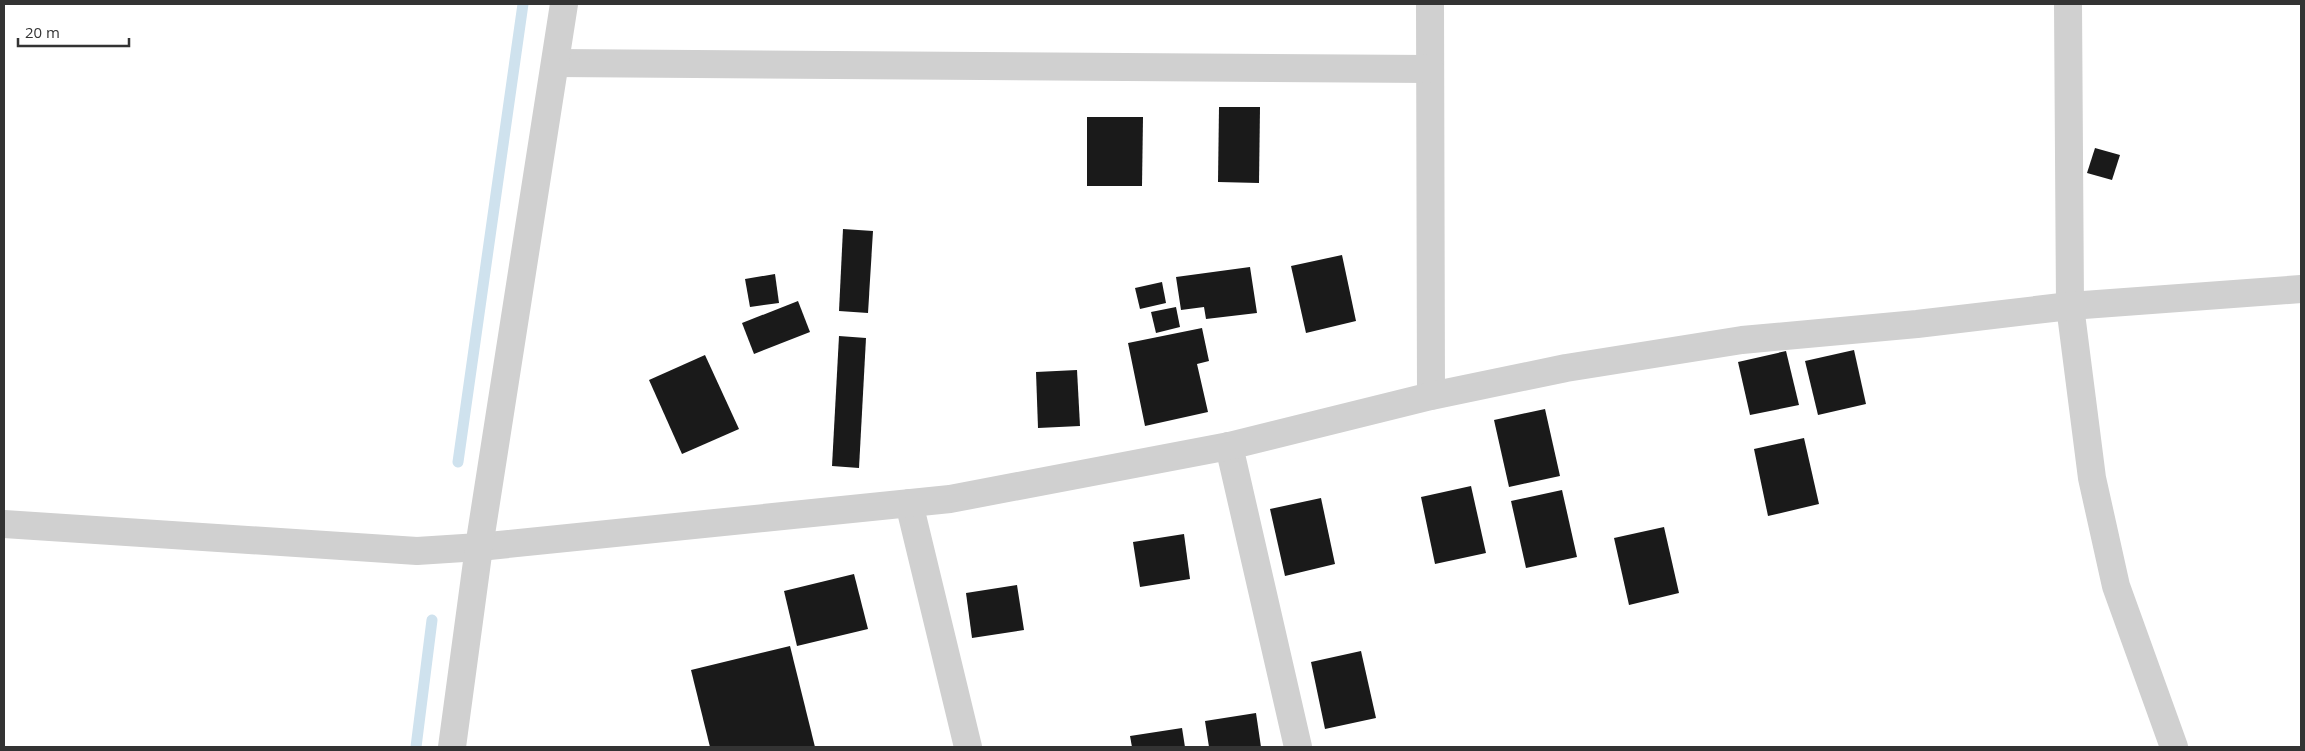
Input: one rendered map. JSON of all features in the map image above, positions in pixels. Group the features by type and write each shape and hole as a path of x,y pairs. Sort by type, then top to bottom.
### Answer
{"street":[{"path":"452,747 479,547 564,4"},
{"path":"1430,4 1431,396"},
{"path":"2068,4 2070,306 2092,478 2116,586 2174,747"},
{"path":"556,63 1430,69"},
{"path":"4,524 416,551 479,547 950,499 1229,446 1431,396 1566,368 1742,340 1917,324 2070,306 2301,289"},
{"path":"1229,446 1298,747"},
{"path":"910,503 968,747"}],"building":[{"path":"1219,107 1260,107 1259,183 1218,182"},
{"path":"1087,117 1143,117 1142,186 1087,186"},
{"path":"2095,148 2120,155 2112,180 2087,173"},
{"path":"843,229 873,231 868,313 839,311"},
{"path":"1342,255 1356,321 1306,333 1291,266"},
{"path":"1250,267 1257,313 1206,319 1204,307 1181,310 1176,277"},
{"path":"775,274 779,303 750,307 745,279"},
{"path":"1162,282 1166,303 1140,309 1135,288"},
{"path":"798,301 810,332 754,354 742,323"},
{"path":"1176,307 1180,327 1156,333 1151,312"},
{"path":"1202,328 1209,361 1197,364 1208,412 1145,426 1128,343"},
{"path":"839,336 866,338 859,468 832,466"},
{"path":"1854,350 1866,404 1818,415 1805,361"},
{"path":"1786,351 1799,405 1750,415 1738,362"},
{"path":"705,355 739,429 682,454 649,380"},
{"path":"1077,370 1080,426 1038,428 1036,372"},
{"path":"1545,409 1560,476 1509,487 1494,420"},
{"path":"1804,438 1819,504 1768,516 1754,449"},
{"path":"1471,486 1486,553 1435,564 1421,497"},
{"path":"1562,490 1577,557 1526,568 1511,501"},
{"path":"1321,498 1335,564 1285,576 1270,509"},
{"path":"1664,527 1679,593 1629,605 1614,538"},
{"path":"1184,534 1190,579 1140,587 1133,542"},
{"path":"854,574 868,629 797,646 784,591"},
{"path":"1017,585 1024,630 972,638 966,593"},
{"path":"790,646 815,747 710,747 691,670"},
{"path":"1361,651 1376,718 1325,729 1311,662"},
{"path":"1256,713 1261,747 1209,747 1205,721"},
{"path":"1182,728 1185,747 1132,747 1130,736"}],"waterway":[{"path":"458,462 523,4"},
{"path":"416,747 432,620"}]}
